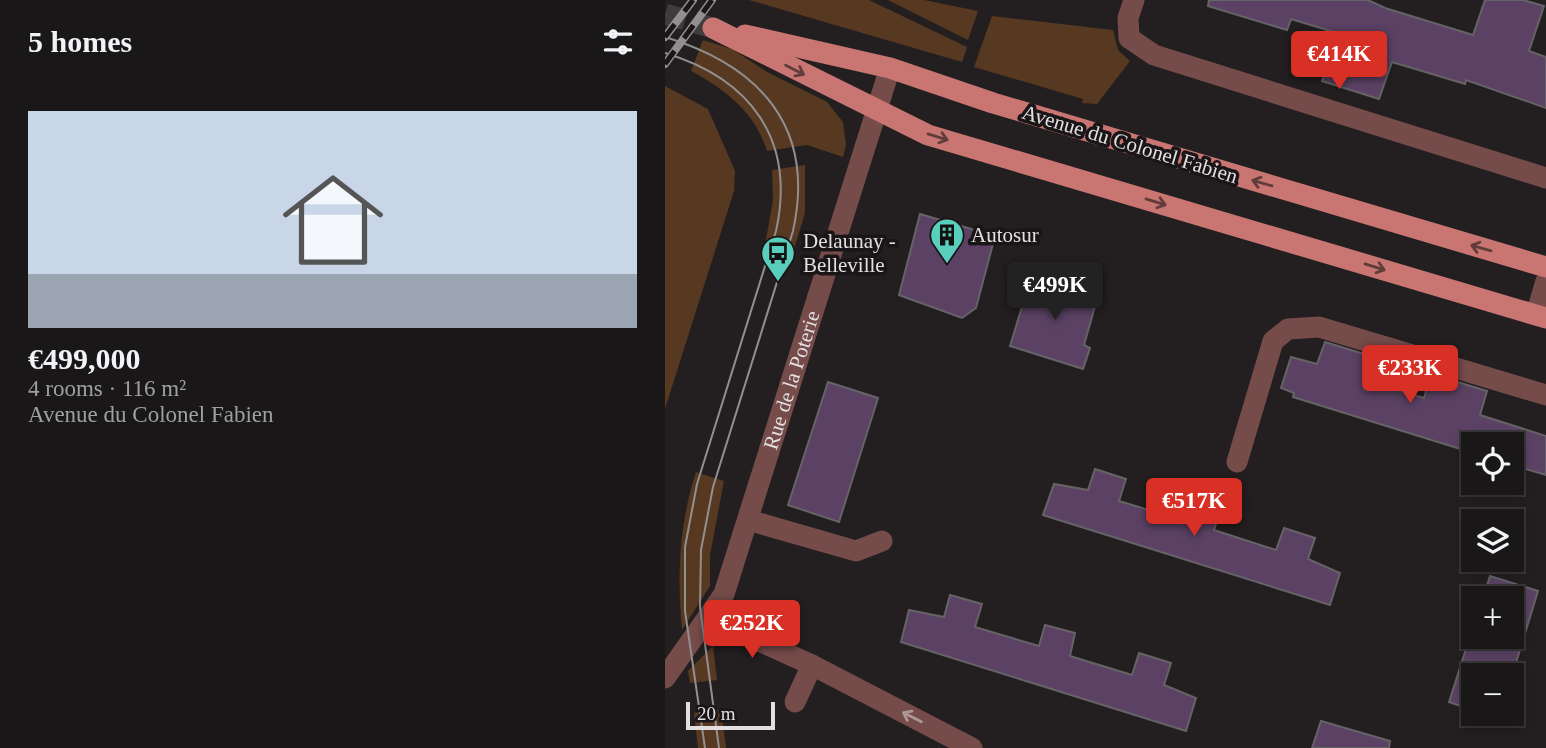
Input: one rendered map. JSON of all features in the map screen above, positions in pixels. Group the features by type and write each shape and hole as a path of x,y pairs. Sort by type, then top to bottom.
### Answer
{"main road":[{"name":"Avenue du Colonel Fabien","path":"876,111 713,28 890,68 993,103 1546,267"},
{"path":"876,111 928,135 1541,316"}],"street":[{"path":"1134,0 1128,18 1129,38 1154,55 1546,178"},
{"name":"Rue de la Poterie","path":"665,678 724,594 890,68"},
{"path":"1541,316 1546,281"},
{"path":"1237,462 1273,341 1288,329 1319,327 1546,395"},
{"path":"748,520 856,551 882,541"},
{"path":"709,618 812,665 972,748"},
{"path":"795,702 812,665"}],"shaded area":[{"path":"749,0 869,0 967,47 962,62"},
{"path":"888,0 924,0 978,11 968,40"},
{"path":"992,16 1113,30 1118,50 1130,61 1097,104 1082,103 1083,99 974,67"},
{"path":"703,40 732,49 767,72 827,102 843,122 846,145 843,157 807,145 767,151 755,125 738,104 691,71"},
{"path":"665,86 708,109 735,171 734,191 665,409"},
{"path":"805,165 805,213 793,252 765,245 773,200 772,170"},
{"path":"696,472 724,481 710,555 710,586 682,630 681,550 686,511"},
{"path":"713,646 717,680 690,683 688,671"},
{"path":"721,709 726,748 698,748 694,713"}],"building":[{"path":"1209,0 1368,0 1385,8 1473,35 1485,0 1523,0 1544,6 1529,51 1546,57 1546,108 1466,80 1465,84 1392,62 1379,99 1322,81 1337,33 1291,19 1287,30 1208,6"},
{"name":"Autosur","path":"920,214 995,236 976,308 962,318 899,295"},
{"path":"1032,274 1098,296 1084,345 1090,348 1083,369 1010,346"},
{"path":"1325,342 1380,359 1372,382 1424,398 1431,374 1487,391 1480,415 1546,436 1546,475 1524,469 1524,432 1461,432 1461,449 1293,397 1294,393 1281,388 1291,357 1317,364"},
{"path":"828,382 878,398 839,522 788,505"},
{"path":"1095,469 1126,479 1119,501 1182,520 1189,498 1221,509 1214,530 1276,550 1284,528 1315,538 1308,559 1340,573 1330,605 1043,515 1054,484 1088,490"},
{"path":"1490,576 1522,586 1487,586"},
{"path":"1524,587 1538,591 1524,637"},
{"path":"950,595 982,604 975,627 1039,646 1045,625 1075,633 1070,656 1132,675 1139,653 1171,663 1164,685 1196,698 1186,731 901,642 909,610 944,617"},
{"path":"1466,649 1520,649 1516,663 1461,663"},
{"path":"1461,664 1461,706 1449,702"},
{"path":"1321,721 1390,741 1389,748 1312,748"}],"tunnel":[{"path":"665,14 713,28"}],"tram line":[{"path":"665,37 699,49 728,65 753,84 773,106 788,132 796,161 798,194 793,231 713,487 701,550 700,607 719,748"},
{"path":"665,53 695,64 721,79 743,97 760,118 772,142 779,168 781,198 776,231 697,484 685,547 685,611 705,748"}],"railway":[{"path":"665,37 693,0"},
{"path":"665,64 712,0"}],"place":[{"name":"Autosur","path":"947,265"},
{"name":"Delaunay - Belleville","path":"778,283"}]}
